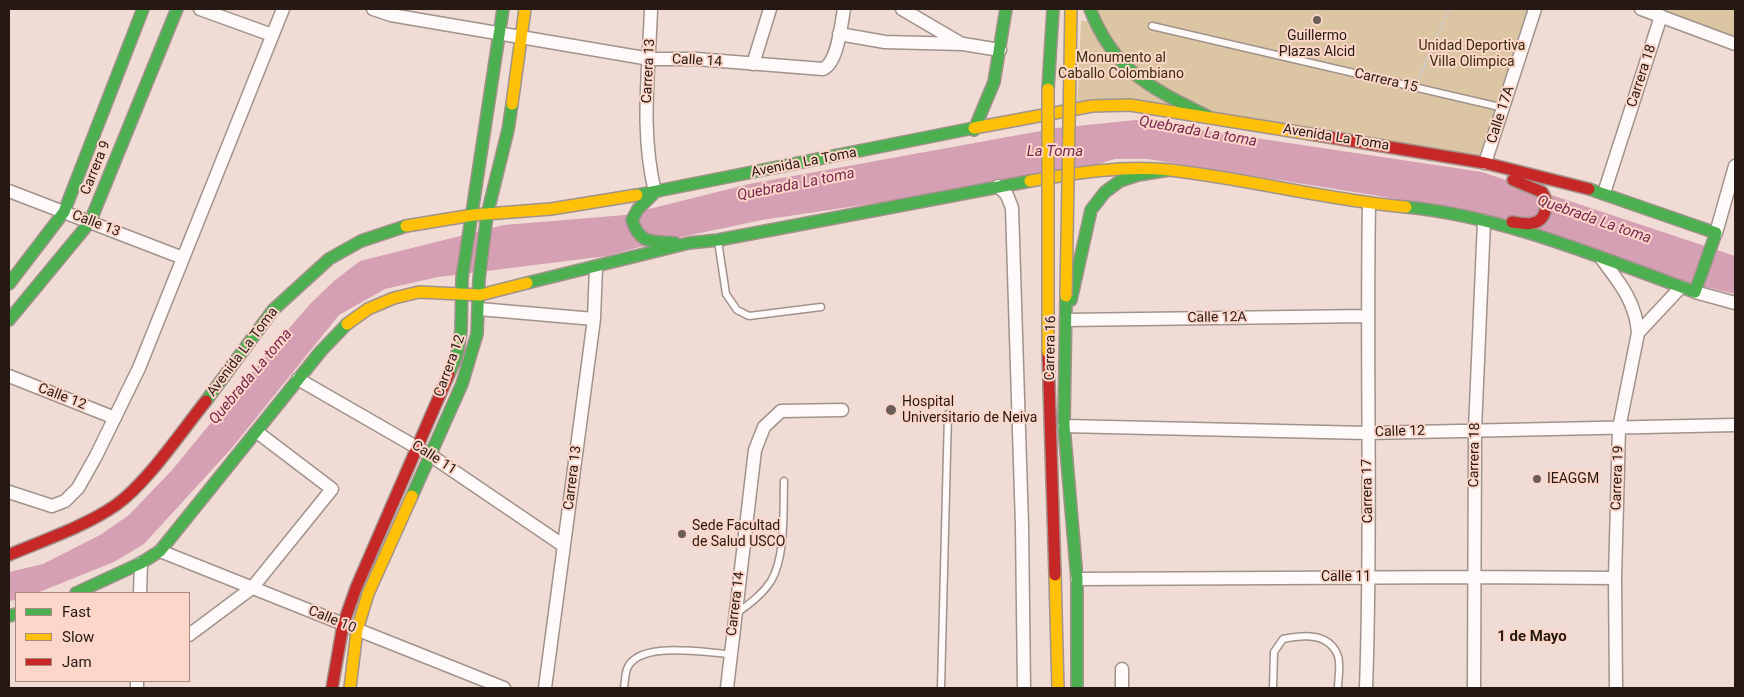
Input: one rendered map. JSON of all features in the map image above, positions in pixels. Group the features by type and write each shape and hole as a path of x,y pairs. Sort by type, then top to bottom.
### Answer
{"main road":[{"name":"Carrera 9","path":"11,279 64,212 143,9"},
{"name":"Carrera 9","path":"9,320 90,222 177,9"},
{"name":"Carrera 12","path":"332,688 343,625 369,555 418,448 457,355 461,331 462,278 503,9"},
{"name":"Carrera 12","path":"350,688 357,630 382,559 430,455 470,361 477,334 480,309 479,279 487,218 508,130 525,9"},
{"path":"974,130 989,98 1000,50 1006,9"},
{"name":"Carrera 16","path":"1053,9 1048,89 1048,352 1058,688"},
{"name":"Carrera 16","path":"1070,9 1064,426 1077,580 1077,688"},
{"path":"1090,9 1105,44 1134,75 1153,89 1207,116"},
{"name":"Avenida La Toma","path":"9,555 96,518 118,504 137,486 217,387 273,310 329,259 361,241 397,228 472,218 487,218 655,192 1092,106 1130,105 1207,116 1456,160 1485,163 1604,193 1714,238"},
{"path":"78,592 142,563 160,551 343,327 368,309 394,298 419,292 480,295 689,243 718,240 998,186 1105,169 1169,170 1369,204 1437,210 1527,224 1535,223 1541,218 1547,205 1547,199 1540,191 1456,160"},
{"path":"1066,318 1091,210 1105,192 1120,181 1138,175 1169,170"},
{"path":"655,192 638,208 632,220 636,233 644,240 689,243"},
{"path":"1437,210 1545,238 1680,287 1696,289 1714,238"}],"street":[{"path":"200,9 272,35"},
{"path":"9,492 52,506 65,501 78,488 139,368 283,9"},
{"name":"Calle 14","path":"373,9 391,15 521,39 650,59 696,59 823,69 829,66 833,58 839,34"},
{"name":"Carrera 13","path":"651,9 646,139 648,163 655,192"},
{"path":"753,64 770,9"},
{"path":"844,9 839,34 885,42 963,44 1000,50"},
{"path":"902,9 963,44"},
{"name":"Calle 17A","path":"1485,163 1535,9"},
{"path":"1641,9 1735,44"},
{"name":"Carrera 18","path":"1604,193 1661,16"},
{"path":"1714,238 1735,166"},
{"path":"998,186 1007,195 1012,208 1022,526 1024,688"},
{"name":"Calle 13","path":"9,191 183,258"},
{"name":"Carrera 17","path":"1366,688 1370,577 1367,433 1369,204"},
{"name":"Carrera 18","path":"1474,688 1475,429 1484,221"},
{"path":"1601,257 1626,292 1635,310 1638,333"},
{"name":"Carrera 13","path":"546,688 594,319 596,267"},
{"path":"1638,333 1680,287"},
{"path":"1696,289 1735,303"},
{"path":"480,309 594,319"},
{"name":"Calle 12A","path":"1066,318 1367,316"},
{"name":"Carrera 19","path":"1616,688 1615,578 1619,428 1638,333"},
{"name":"Calle 12","path":"9,376 115,418"},
{"name":"Calle 11","path":"298,380 430,455 564,546"},
{"name":"Carrera 14","path":"727,688 755,450 764,427 781,411 842,410"},
{"name":"Calle 12","path":"1064,426 1367,433 1475,429 1735,425"},
{"path":"190,634 252,588 332,489 257,432"},
{"name":"Calle 10","path":"160,551 504,688"},
{"path":"140,592 142,563"},
{"name":"Calle 11","path":"1077,580 1370,577 1615,578"},
{"path":"1122,668 1122,688"}],"lane":[{"name":"Carrera 15","path":"1152,26 1504,108"},
{"path":"718,240 726,294 737,310 750,316 820,307"},
{"path":"941,688 948,414"},
{"path":"734,616 758,596 772,580 781,549 784,480"},
{"path":"1273,688 1274,652 1283,639 1304,634 1326,640 1338,656 1338,688"},
{"path":"624,688 627,668 636,658 654,650 730,654"}],"path":[{"path":"1416,88 1449,9"}],"green space":[{"path":"1090,9 1535,9 1485,159 1137,108 1077,108 1081,21 1094,21"},
{"path":"1641,9 1735,9 1735,44"}],"water":[{"name":"La Toma","path":"1136,120 1482,172 1735,256 1735,294 1671,279 1489,217 1373,195 1147,159 1115,159 1059,176 762,220 658,242 607,256 438,277 385,289 339,315 231,449 144,544 114,562 39,592 15,592 15,600 9,601 9,572 43,564 100,535 129,515 173,469 311,303 334,281 360,261 504,225 625,215 749,184 1057,128"}],"traffic: fast":[{"path":"9,284 64,212 143,9"},
{"path":"9,320 90,222 177,9"},
{"path":"449,374 457,355 461,331 462,278 503,9"},
{"path":"974,130 994,82 1006,9"},
{"path":"1048,89 1053,9"},
{"path":"1090,9 1111,48 1136,75 1168,96 1207,116"},
{"path":"412,496 462,384 477,334 479,279 487,215 508,130 512,104"},
{"path":"637,195 974,128"},
{"path":"1071,300 1091,210 1105,192 1120,181 1138,175 1169,170"},
{"path":"527,283 689,243 718,240 1030,181"},
{"path":"1406,207 1479,219 1516,229 1553,240 1695,292 1716,233 1589,189"},
{"path":"655,192 638,209 632,220 635,228 643,238 648,240 675,243"},
{"path":"206,401 273,310 329,259 361,241 406,226"},
{"path":"1066,296 1064,426 1077,579 1077,688"},
{"path":"78,592 141,563 160,551 321,351 347,324"},
{"path":"9,616 15,614"}],"traffic: slow":[{"path":"512,104 525,9"},
{"path":"1066,296 1071,9"},
{"path":"1048,89 1048,352"},
{"path":"974,128 1092,106 1130,105 1316,135"},
{"path":"1030,181 1117,169 1170,170 1347,200 1406,207"},
{"path":"406,226 473,215 551,209 637,195"},
{"path":"347,324 368,309 394,298 419,292 480,295 527,283"},
{"path":"350,688 357,630 368,594 412,496"},
{"path":"1055,575 1058,688"}],"traffic: jam":[{"path":"1316,135 1485,163 1589,189"},
{"path":"1512,222 1528,224 1538,221 1544,215 1546,205 1542,192 1513,180"},
{"path":"1048,352 1055,575"},
{"path":"332,688 343,625 356,588 449,374"},
{"path":"9,555 77,527 116,505 152,471 206,401"}],"place":[{"name":"Guillermo Plazas Alcid","path":"1317,20"},
{"name":"Hospital Universitario de Neiva","path":"891,410"},
{"name":"IEAGGM","path":"1537,479"},
{"name":"Sede Facultad de Salud USCO","path":"682,534"}],"district":[{"name":"1 de Mayo","path":"1532,637"}],"park label":[{"name":"Unidad Deportiva Villa Olimpica","path":"1472,54"},
{"name":"Monumento al Caballo Colombiano","path":"1121,66"}],"water label":[{"name":"Quebrada La toma","path":"1198,132"},
{"name":"Quebrada La toma","path":"796,185"},
{"name":"Quebrada La toma","path":"1594,220"},
{"name":"Quebrada La toma","path":"251,377"}]}
